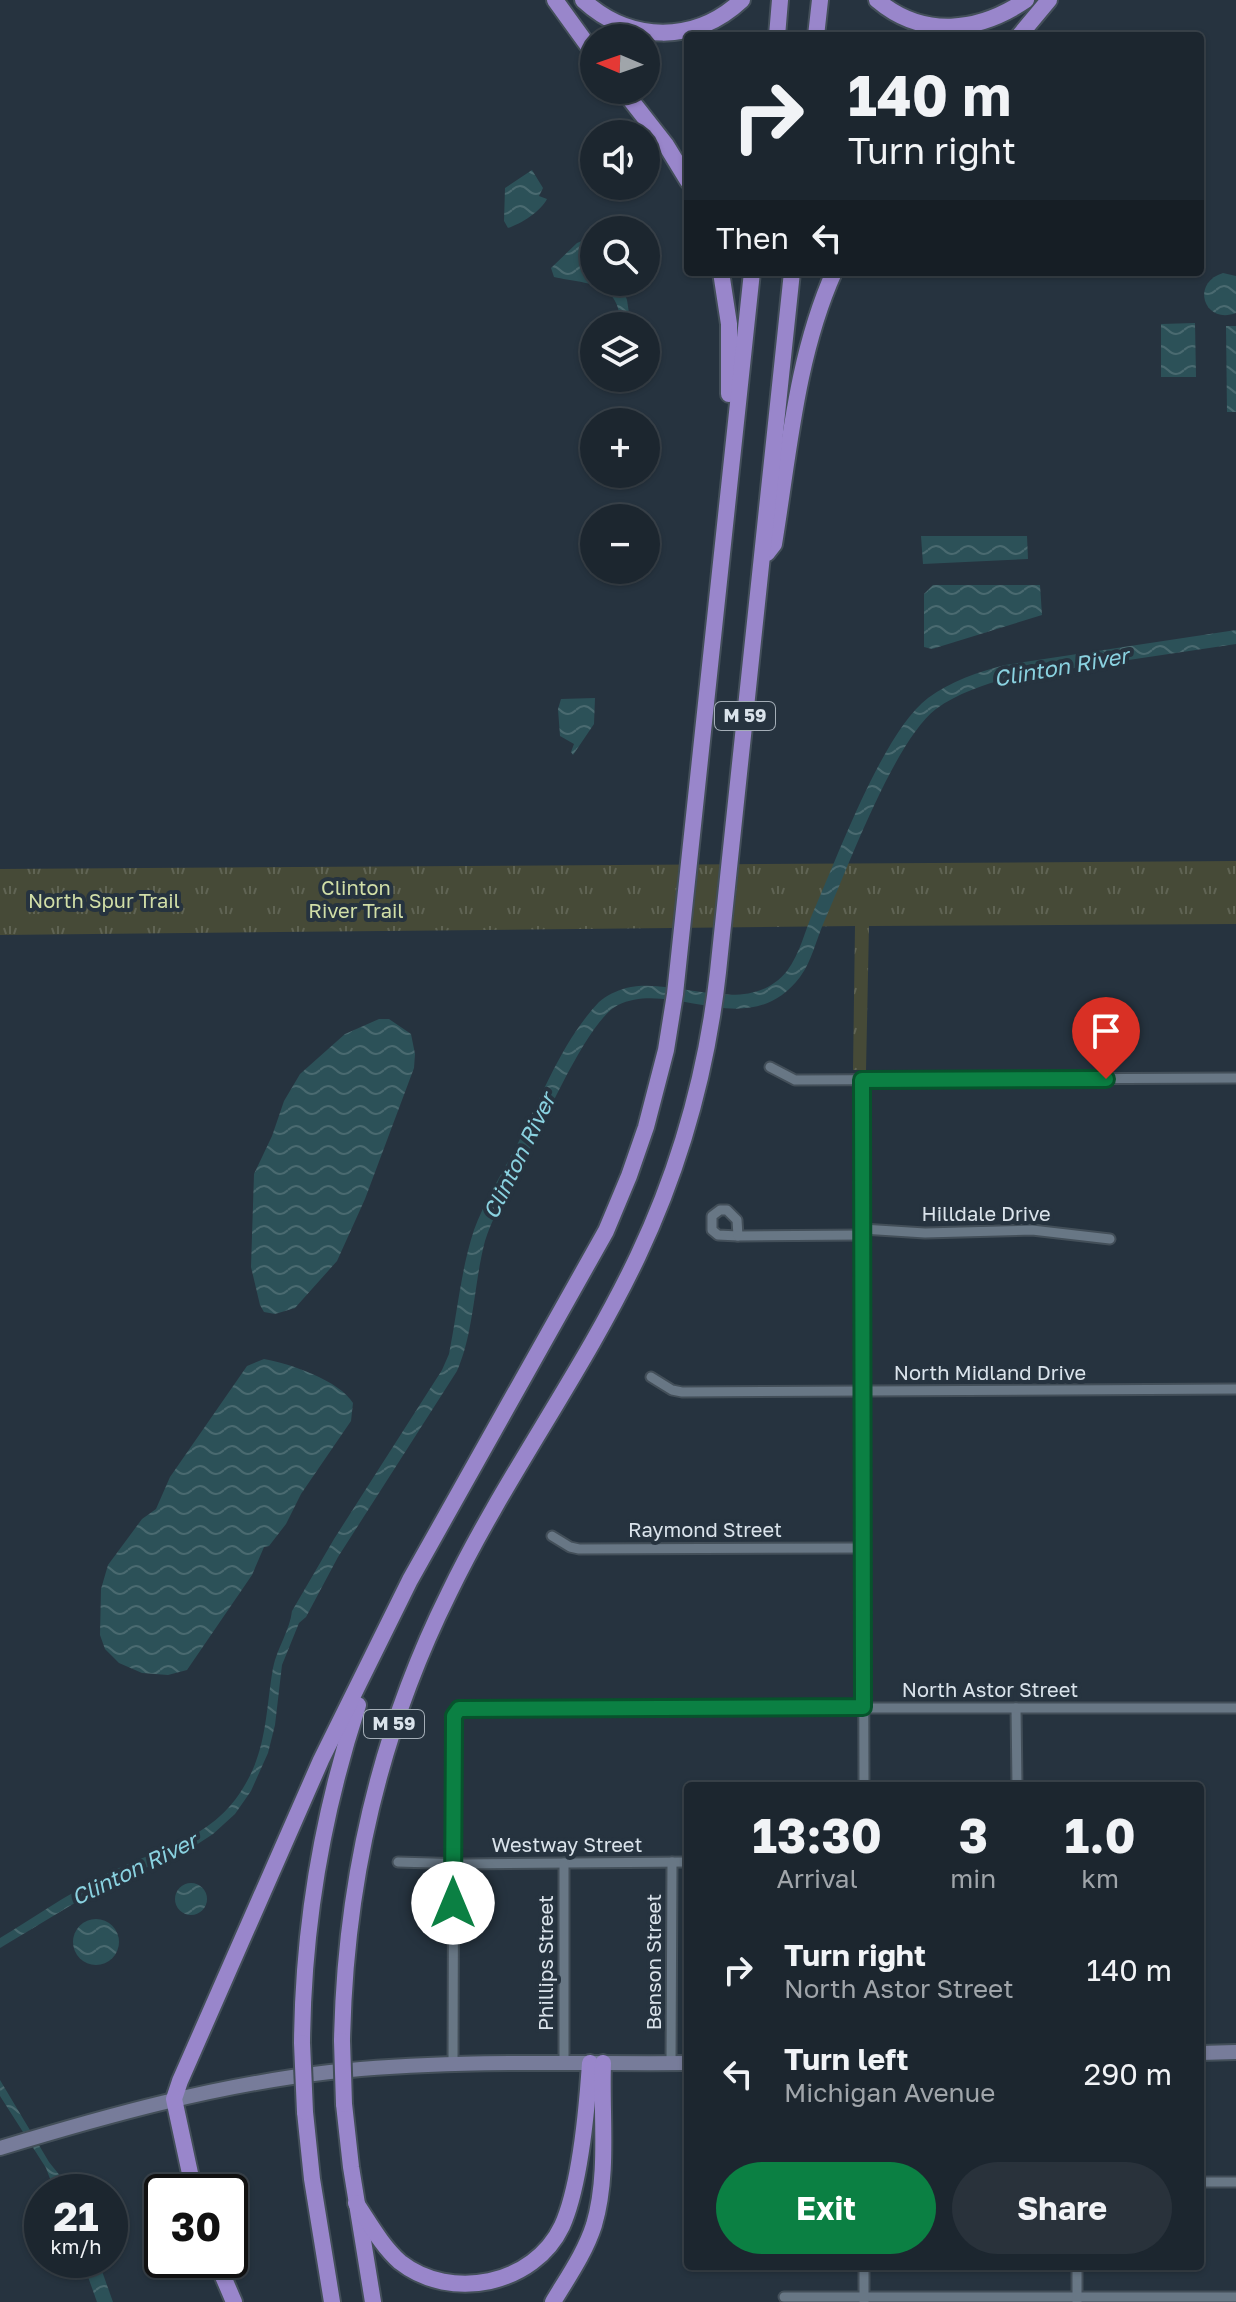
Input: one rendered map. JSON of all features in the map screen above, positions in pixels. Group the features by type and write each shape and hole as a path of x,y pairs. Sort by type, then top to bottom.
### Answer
{"highway":[{"path":"555,0 580,35"},
{"path":"583,0 607,19 627,28 667,34 707,24 742,0"},
{"path":"777,32 780,0"},
{"path":"816,32 820,0"},
{"path":"877,0 906,18 945,27 968,26 996,19 1026,0"},
{"path":"1022,32 1049,0"},
{"path":"634,104 684,174"},
{"path":"722,276 730,346 727,505"},
{"name":"M 59","path":"332,2302 312,2179 302,2043 306,1950 321,1841 346,1742 380,1643 438,1527 606,1231 646,1127 671,1022 678,968 752,276"},
{"name":"M 59","path":"373,2302 356,2203 344,2104 342,2041 345,1966 357,1868 375,1786 403,1699 437,1617 612,1306 648,1235 680,1154 700,1082 718,972 792,276"},
{"path":"761,560 774,544 803,367 814,324 832,276"},
{"path":"190,2174 174,2099 321,1760 380,1643"},
{"path":"356,2203 391,2254 422,2276 445,2283 470,2285 496,2281 523,2269 550,2245 568,2210 596,2063"},
{"path":"553,2302 582,2254 596,2214 601,2174 596,2063"},
{"path":"224,2278 234,2302"}],"main road":[{"path":"1204,2053 1236,2052"},
{"path":"0,2148 174,2099 258,2082 332,2072 453,2064 684,2063"}],"street":[{"path":"770,1067 792,1080 1236,1078"},
{"path":"862,1080 864,1782"},
{"name":"Hilldale Drive","path":"738,1236 1030,1229 1110,1239"},
{"name":"North Midland Drive","path":"651,1377 682,1392 1236,1389"},
{"name":"Raymond Street","path":"552,1536 579,1549 863,1548"},
{"name":"North Astor Street","path":"453,1863 454,1716 457,1710 464,1707 1236,1708"},
{"path":"1016,1708 1017,1782"},
{"name":"Westway Street","path":"398,1862 684,1862"},
{"name":"Benson Street","path":"671,2063 672,1862"},
{"path":"453,1863 453,2064"},
{"name":"Phillips Street","path":"564,1863 564,2063"},
{"path":"1204,2182 1236,2182"},
{"path":"864,2270 864,2300"},
{"path":"1077,2270 1077,2300"},
{"path":"784,2297 864,2300 1236,2297"}],"green space":[{"name":"Clinton River Trail","path":"1236,861 1236,924 869,926 866,1070 853,1070 855,926 0,935 0,869"}],"water":[{"path":"532,170 543,188 539,196 547,199 530,216 508,228 504,221 505,188"},
{"path":"580,242 580,282 554,277 551,268"},
{"path":"1223,273 1236,276 1236,313 1216,313 1205,301 1207,285"},
{"path":"612,296 625,296 629,312 619,312"},
{"path":"1195,323 1196,377 1161,377 1161,324"},
{"path":"1226,326 1236,326 1236,412 1227,412"},
{"path":"921,536 1027,536 1028,559 923,564"},
{"path":"933,585 1040,585 1042,615 932,649 924,647 924,594"},
{"name":"Clinton River","path":"1236,630 1236,644 1008,678 944,703 920,725 904,748 858,840 808,964 780,997 758,1006 734,1009 663,999 640,999 618,1005 607,1014 594,1029 569,1071 489,1229 481,1257 467,1340 457,1371 338,1557 306,1617 299,1623 282,1665 275,1725 268,1753 251,1791 235,1814 190,1849 103,1886 0,1948 0,1938 74,1892 207,1827 240,1793 253,1769 261,1744 273,1668 292,1611 442,1370 449,1354 466,1260 478,1219 563,1051 599,1002 622,989 646,986 732,995 752,993 771,985 787,971 799,950 878,766 911,715 937,692 965,678 1005,665"},
{"path":"595,698 594,724 573,755 574,744 560,736 558,709 561,699"},
{"path":"379,1019 389,1019 411,1034 414,1068 365,1199 337,1261 295,1308 275,1314 264,1312 251,1267 254,1174 284,1101 300,1074 345,1034"},
{"path":"264,1359 287,1364 337,1387 353,1403 351,1421 301,1494 286,1524 269,1546 264,1547 252,1575 187,1670 168,1675 142,1673 119,1663 105,1649 100,1635 101,1589 108,1565 142,1519 156,1509 170,1477 247,1366"},
{"path":"191,1883 203,1887 207,1899 203,1911 191,1915 179,1911 175,1899 179,1887"},
{"path":"96,1919 112,1926 119,1942 112,1958 96,1965 80,1958 73,1942 80,1926"},
{"path":"0,2080 59,2174 48,2174 0,2096"},
{"path":"88,2278 104,2278 113,2302 97,2302"}],"route":[{"path":"453,1903 454,1716 459,1709 863,1707 862,1080 1106,1079"}],"park label":[{"name":"North Spur Trail","path":"104,901"}]}
